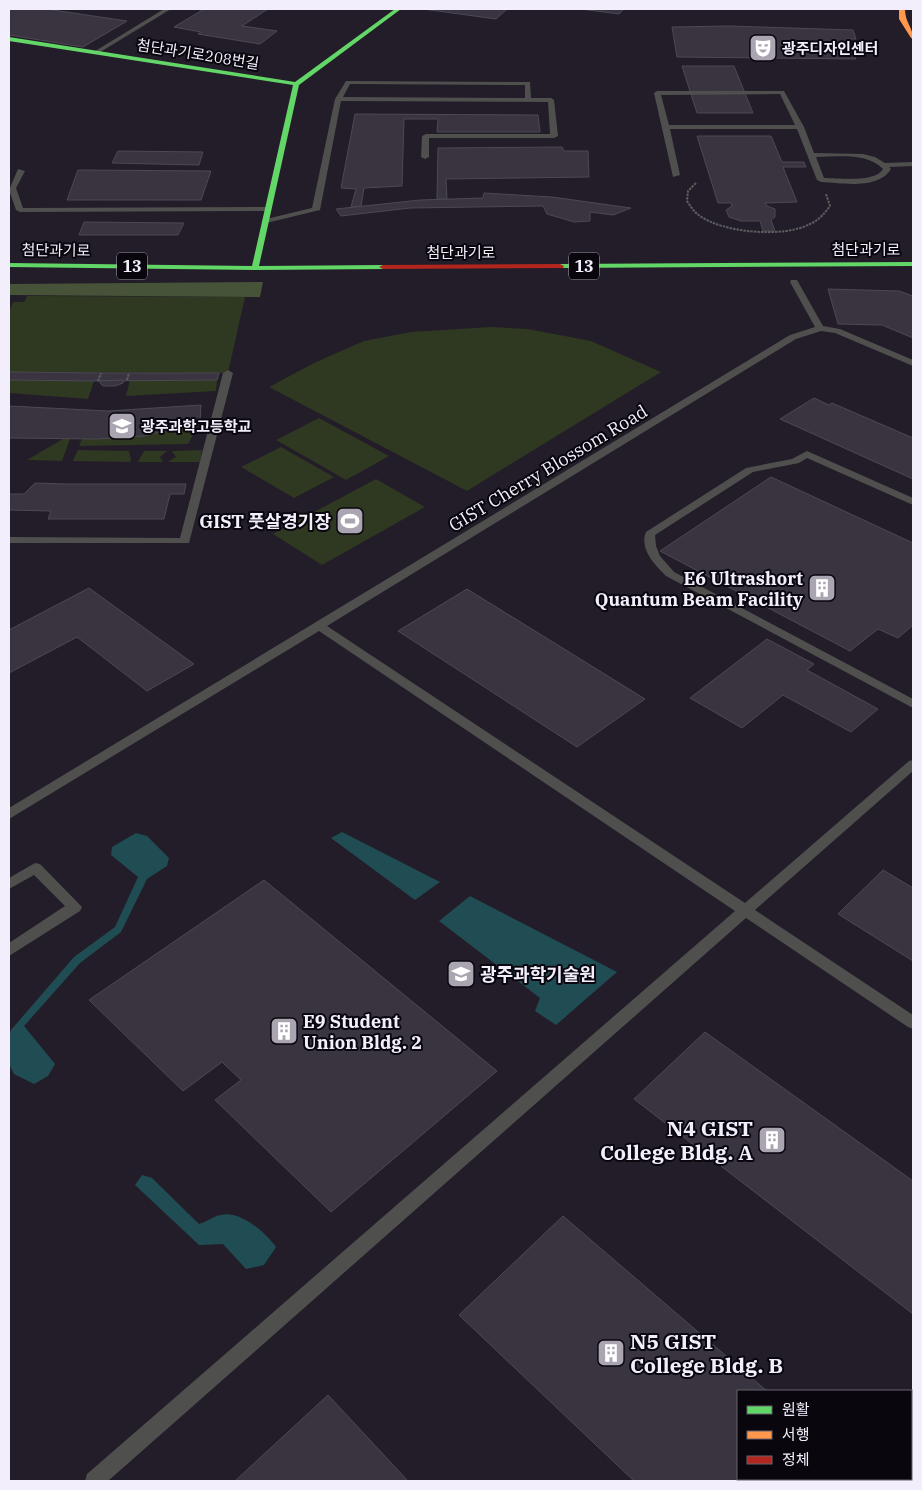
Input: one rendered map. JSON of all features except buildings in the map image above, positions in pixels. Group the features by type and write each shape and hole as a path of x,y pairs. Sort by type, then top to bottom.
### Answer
{"street":[{"path":"255,268 296,84 398,9"},
{"path":"902,9 902,19 913,37"},
{"name":"첨단과기로208번길","path":"9,39 296,84"},
{"name":"첨단과기로","path":"9,265 255,268 913,264"}],"lane":[{"name":"첨단과기로208번길","path":"95,53 168,9"},
{"path":"266,222 316,210 338,99 348,82 528,83 528,100"},
{"path":"676,175 666,127 656,93 782,92 794,112 821,180 875,179 882,176 885,167"},
{"path":"338,99 551,100 554,136 426,136 424,157"},
{"path":"666,127 800,128"},
{"path":"811,155 860,156 870,158 885,167 913,170"},
{"path":"885,167 913,164"},
{"path":"21,171 12,188 20,210 268,209"},
{"path":"794,282 820,328 837,331 913,363"},
{"name":"GIST Cherry Blossom Road","path":"9,814 793,337 820,328"},
{"path":"9,540 185,541 228,373"},
{"path":"913,502 807,454 795,461 750,470 650,534 648,545 655,559 670,574 913,704"},
{"path":"320,626 913,1023"},
{"path":"94,1481 913,764"},
{"path":"9,884 35,868 76,907 9,950"}],"path":[{"path":"696,183 688,192 687,201 693,210 706,219 726,227 749,231 774,232 815,224 826,215 830,206 821,180"},
{"path":"98,381 101,373"},
{"path":"126,380 130,373"}],"green space":[{"path":"263,282 260,297 9,295 9,284"},
{"path":"27,296 245,297 228,373 9,372 9,312 13,302 24,302"},
{"path":"491,327 528,329 591,341 661,372 467,491 269,387 314,363 364,341 411,332"},
{"path":"9,380 94,381 88,399 9,393"},
{"path":"130,380 217,380 216,391 126,396"},
{"path":"319,418 389,456 346,480 276,440"},
{"path":"200,422 188,444 79,446 82,439 144,436"},
{"path":"63,439 70,439 62,461 27,460"},
{"path":"281,447 334,477 294,498 241,467"},
{"path":"78,450 129,451 131,460 130,462 73,461"},
{"path":"202,450 200,462 168,462 176,457 172,451"},
{"path":"144,451 167,451 160,457 163,462 138,462"},
{"name":"GIST 풋살경기장","path":"376,479 425,507 322,565 273,534"}],"water":[{"path":"342,832 440,882 415,900 331,838"},
{"path":"136,833 147,836 169,858 167,866 147,879 121,932 80,963 24,1026 55,1064 48,1076 34,1084 14,1074 9,1064 9,1036 11,1030 74,957 115,927 138,877 111,855 112,847"},
{"path":"470,896 617,972 556,1025 535,1011 540,998 439,921"},
{"path":"142,1175 152,1178 199,1224 218,1216 228,1214 236,1216 259,1229 276,1247 264,1265 246,1269 223,1244 199,1245 135,1185"}],"traffic: fast":[{"path":"255,268 296,84 398,9"},
{"path":"9,39 296,84"},
{"path":"560,266 913,264"},
{"path":"9,265 255,268 383,267"}],"traffic: slow":[{"path":"902,9 902,19 913,37"}],"traffic: jam":[{"path":"383,267 560,266"}],"place":[{"name":"광주디자인센터","path":"763,48"},
{"name":"광주과학고등학교","path":"122,426"},
{"name":"GIST 풋살경기장","path":"350,521"},
{"name":"E6 Ultrashort Quantum Beam Facility","path":"822,588"},
{"name":"광주과학기술원","path":"461,974"},
{"name":"E9 Student Union Bldg. 2","path":"284,1031"},
{"name":"N4 GIST College Bldg. A","path":"772,1140"},
{"name":"N5 GIST College Bldg. B","path":"611,1353"}]}
